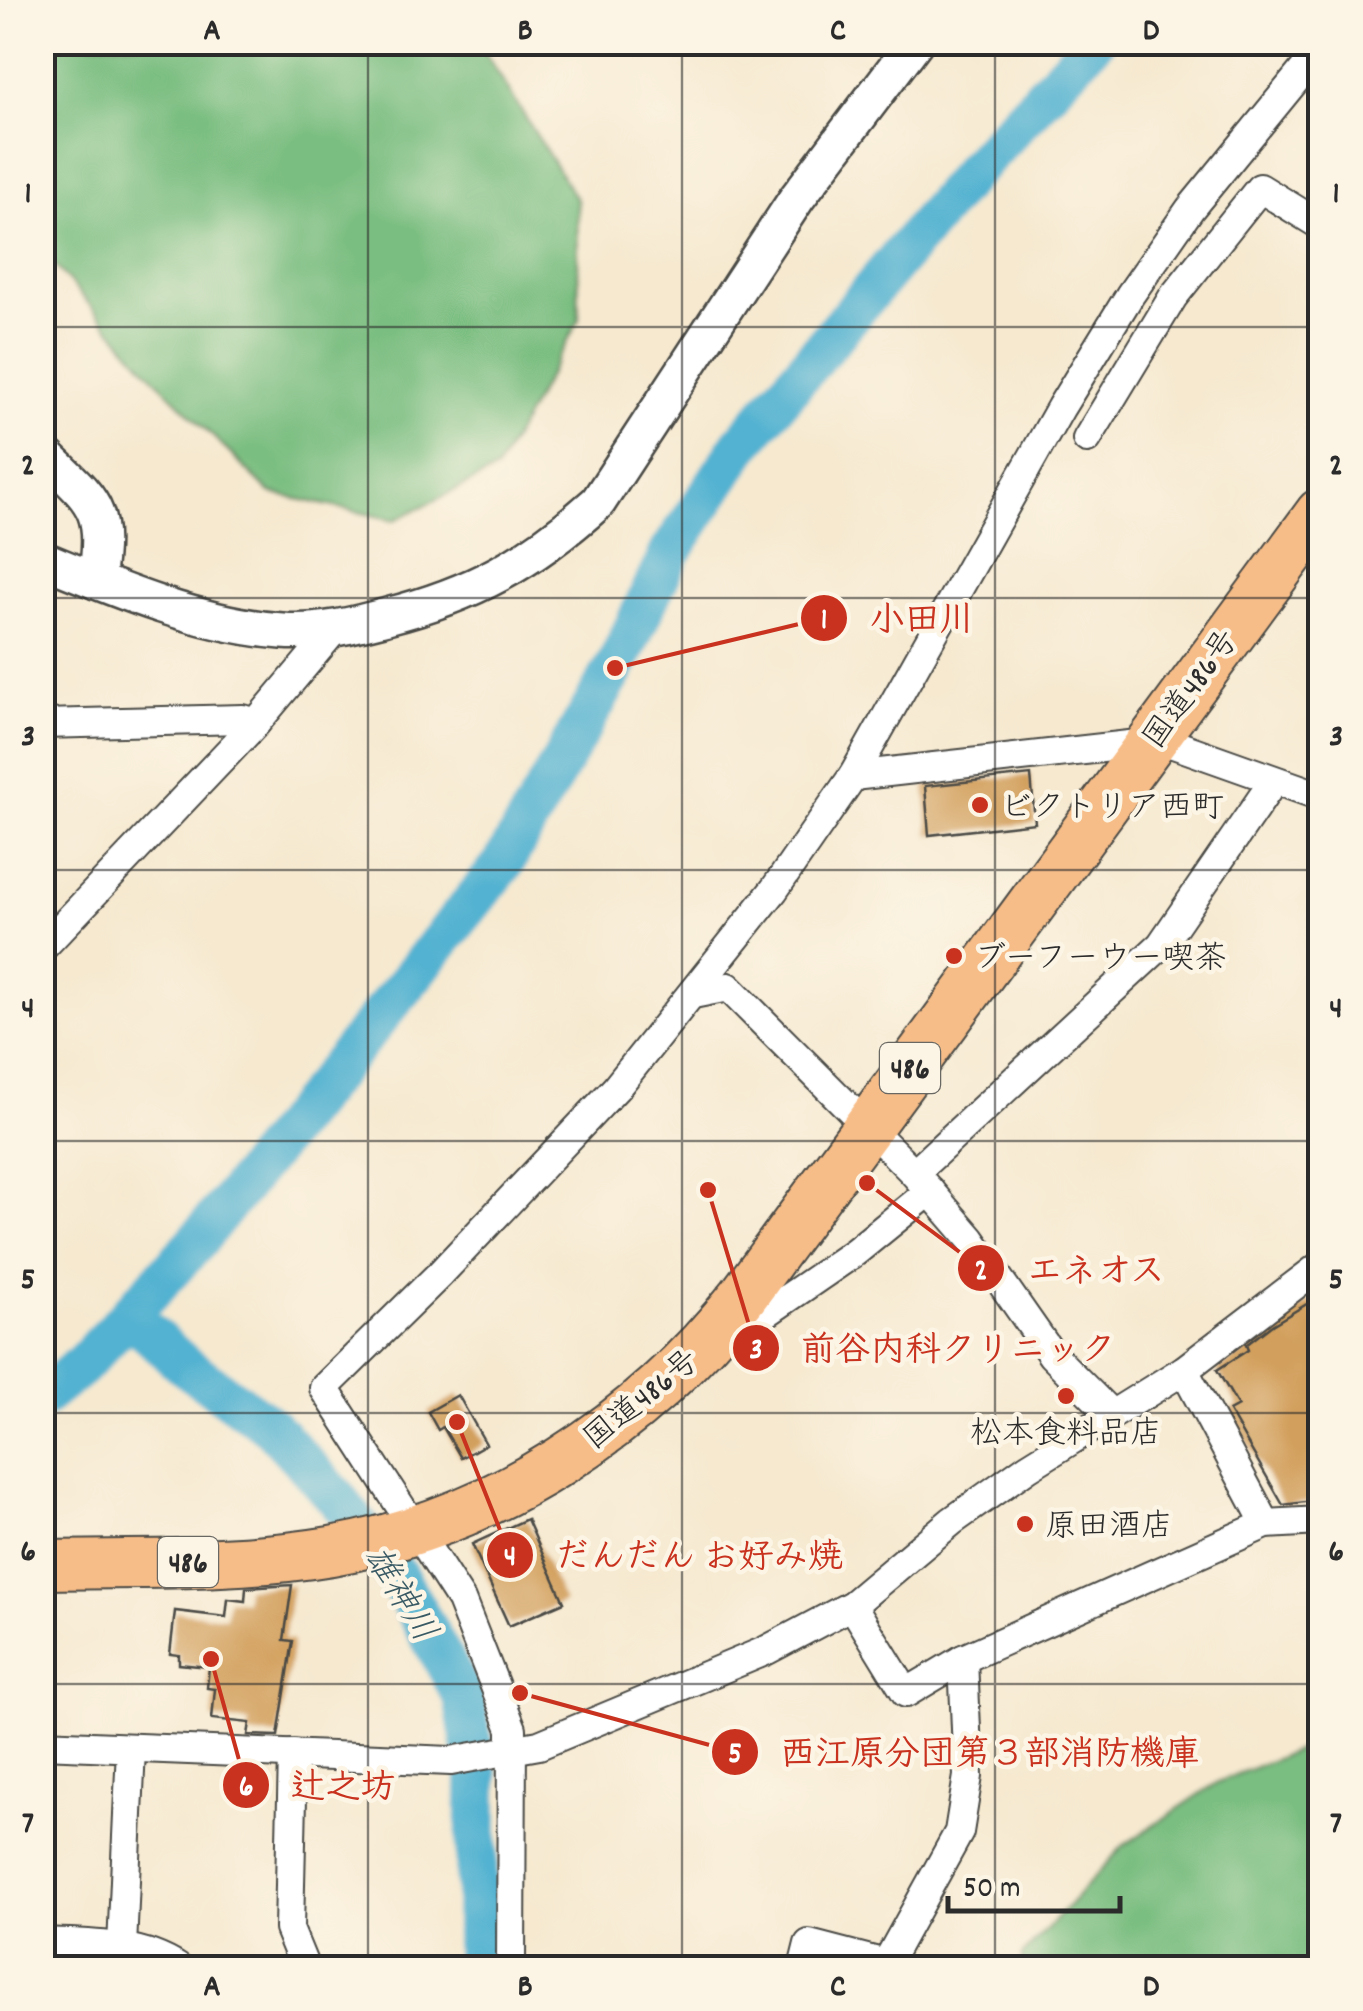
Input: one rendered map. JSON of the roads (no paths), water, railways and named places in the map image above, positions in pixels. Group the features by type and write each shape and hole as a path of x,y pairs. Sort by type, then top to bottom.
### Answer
{"highway":[{"name":"国道486号","path":"42,1565 253,1560 334,1550 411,1530 511,1489 592,1442 672,1380 743,1296 1320,513"}],"street":[{"path":"42,560 215,618 281,631 334,630 450,599 502,575 562,534 598,502 797,198 916,42"},
{"path":"511,1968 507,1716 468,1618 324,1388 551,1159 694,994 853,776 1061,406 1190,209 1320,50"},
{"path":"1086,440 1172,297 1256,184 1270,125 1269,111"},
{"path":"1190,209 1256,184"},
{"path":"1256,184 1320,225"},
{"path":"1061,406 1128,374"},
{"path":"42,452 87,496 102,526 96,581"},
{"path":"42,948 256,723 334,630"},
{"path":"42,724 243,719 256,723"},
{"path":"853,776 1165,742 1320,796"},
{"path":"743,1296 768,1311 855,1252 1161,945 1273,782"},
{"path":"694,994 728,987 867,1126 971,1239 1052,1355 1111,1414"},
{"path":"42,1744 451,1761 538,1746 766,1651 852,1605 952,1522 1111,1414 1184,1370 1320,1266"},
{"path":"1184,1370 1266,1524"},
{"path":"852,1605 906,1692 963,1659 1266,1524 1320,1521"},
{"path":"802,1968 809,1944 886,1964 922,1905 958,1832 968,1776 963,1659"},
{"path":"122,1947 131,1748"},
{"path":"293,1754 290,1929 305,1968"},
{"path":"42,1942 122,1947 160,1956 178,1968"}],"waterway":[{"path":"42,1397 81,1366 194,1245 503,864 615,668 670,553 741,445 971,172 1093,42"},
{"name":"雄神川","path":"129,1315 184,1365 271,1427 335,1496 396,1574 464,1697 477,1774 476,1968"}],"place":[{"name":"小田川","path":"615,668"},
{"name":"ビクトリア西町","path":"980,805"},
{"name":"ブーフーウー喫茶","path":"954,956"},
{"name":"エネオス","path":"867,1183"},
{"name":"前谷内科クリニック","path":"708,1190"},
{"name":"松本食料品店","path":"1066,1396"},
{"name":"だんだん お好み焼","path":"457,1422"},
{"name":"原田酒店","path":"1025,1524"},
{"name":"辻之坊","path":"211,1659"},
{"name":"西江原分団第３部消防機庫","path":"520,1693"}]}
